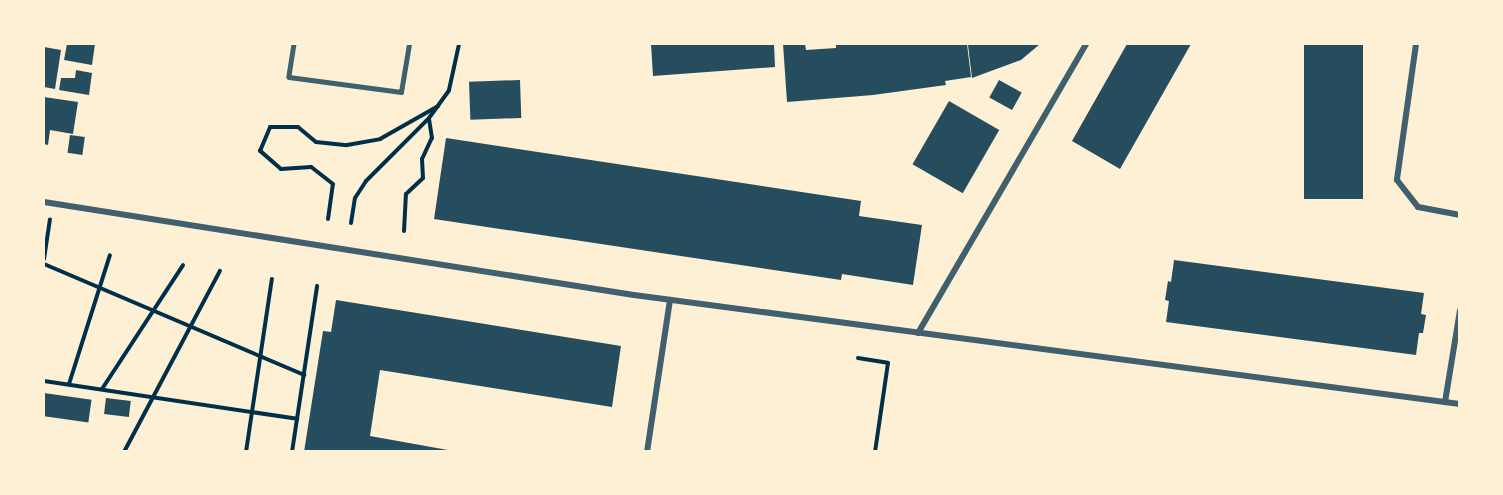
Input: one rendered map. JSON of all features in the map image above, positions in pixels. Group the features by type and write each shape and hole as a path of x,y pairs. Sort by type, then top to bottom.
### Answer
{"street":[{"path":"918,333 1086,44"},
{"path":"1416,44 1397,180 1418,207 1460,215"},
{"path":"44,202 311,246 670,300 1460,404"},
{"path":"647,452 670,300"},
{"path":"1445,402 1460,310"}],"lane":[{"path":"294,44 289,77 401,92 409,44"}],"path":[{"path":"351,223 355,198 366,181 429,118 449,90 459,44"},
{"path":"328,219 333,184 311,166 281,169 260,151 270,127 298,127 316,142 347,146 380,139 438,106"},
{"path":"404,231 406,194 423,178 422,159 432,138 429,118"},
{"path":"44,259 52,203"},
{"path":"69,384 110,255"},
{"path":"44,264 304,375"},
{"path":"102,389 183,265"},
{"path":"124,452 220,271"},
{"path":"246,452 272,279"},
{"path":"292,452 317,286"},
{"path":"858,358 888,363 875,452"},
{"path":"44,381 297,419"}],"building":[{"path":"67,44 95,44 92,65 64,60"},
{"path":"651,44 774,44 775,67 653,76"},
{"path":"783,44 805,44 806,50 836,48 836,44 967,44 971,77 945,81 946,85 873,95 787,102"},
{"path":"1040,44 1021,60 972,78 968,45"},
{"path":"1127,44 1191,44 1120,169 1072,141"},
{"path":"1304,44 1363,44 1363,199 1304,199"},
{"path":"44,47 61,50 55,89 44,87"},
{"path":"76,70 92,73 89,95 59,90 61,78 75,78"},
{"path":"520,80 521,118 470,120 469,82"},
{"path":"999,80 1022,93 1012,110 989,97"},
{"path":"44,97 78,102 73,134 50,130 48,145 44,144"},
{"path":"949,101 999,130 963,193 912,164"},
{"path":"70,135 85,137 82,155 67,153"},
{"path":"446,138 861,201 859,216 922,225 913,285 842,274 841,280 434,219"},
{"path":"1174,260 1424,293 1421,314 1426,315 1423,333 1419,333 1416,355 1166,322 1169,301 1165,300 1168,281 1171,282"},
{"path":"336,300 621,346 612,407 380,370 370,436 459,452 304,452 323,331 331,332"},
{"path":"44,393 92,400 88,422 44,416"},
{"path":"106,398 131,401 129,417 104,414"}]}
